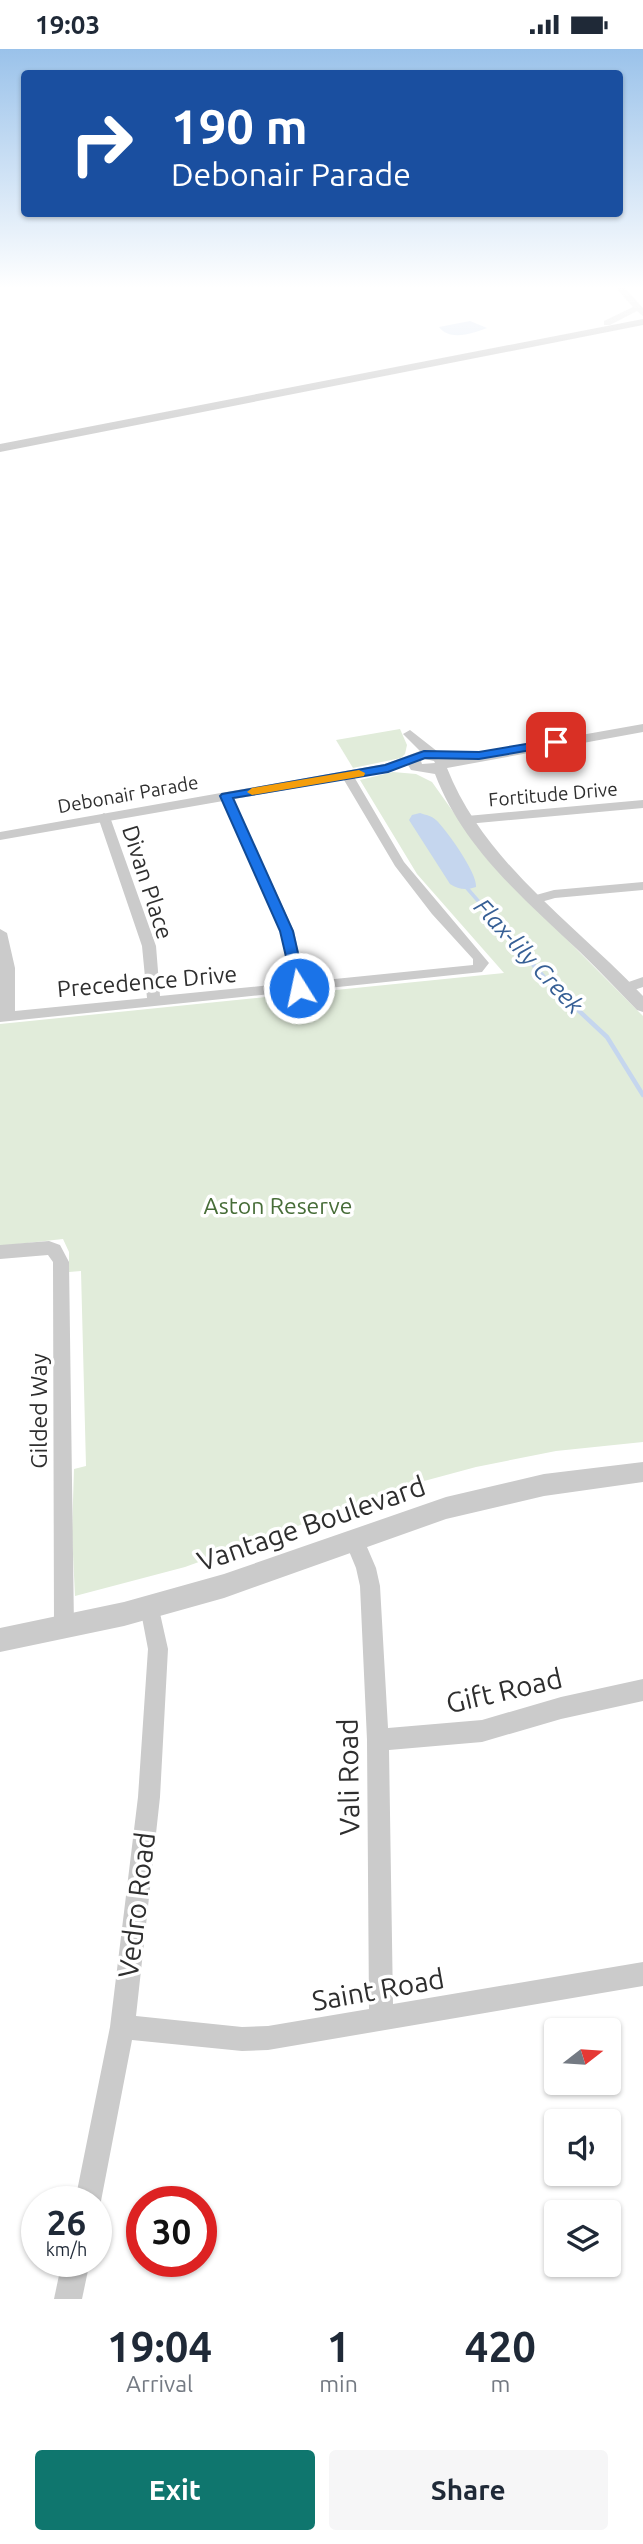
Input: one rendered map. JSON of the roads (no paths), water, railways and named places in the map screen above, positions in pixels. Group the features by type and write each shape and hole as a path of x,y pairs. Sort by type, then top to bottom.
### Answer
{"main road":[{"path":"0,449 279,392"}],"street":[{"path":"438,761 643,727"},
{"path":"448,792 438,761 409,731 418,763 448,792 496,859 534,900 643,1006"},
{"name":"Debonair Parade","path":"0,835 438,761"},
{"name":"Precedence Drive","path":"4,1016 462,973 477,969 482,963 399,863 347,775"},
{"path":"226,796 286,931 299,988"},
{"name":"Fortitude Drive","path":"467,820 643,804"},
{"name":"Divan Place","path":"104,817 149,946 155,1002"},
{"path":"534,900 554,894 643,887"},
{"path":"0,933 8,968 4,1016"},
{"path":"625,988 643,982"},
{"name":"Gilded Way","path":"0,1252 49,1248 54,1250 61,1262 64,1628"},
{"name":"Vantage Boulevard","path":"0,1640 150,1607 263,1573 446,1508 495,1495 593,1477 643,1472"},
{"name":"Vali Road","path":"354,1539 370,1586 378,1740 381,2018"},
{"name":"Vedro Road","path":"91,2186 122,2027 149,1797 158,1649 150,1607"},
{"name":"Gift Road","path":"378,1740 482,1731 561,1708 643,1690"},
{"name":"Saint Road","path":"122,2027 242,2039 290,2035 643,1974"},
{"path":"68,2299 73,2277"}],"water":[{"path":"420,813 434,819 447,832 467,862 476,887 463,889 450,884 409,820 412,815"}],"waterway":[{"name":"Flax-lily Creek","path":"466,887 520,949"},
{"name":"Flax-lily Creek","path":"518,947 548,982 607,1037 643,1095"}],"park label":[{"name":"Aston Reserve","path":"278,1205"}]}
